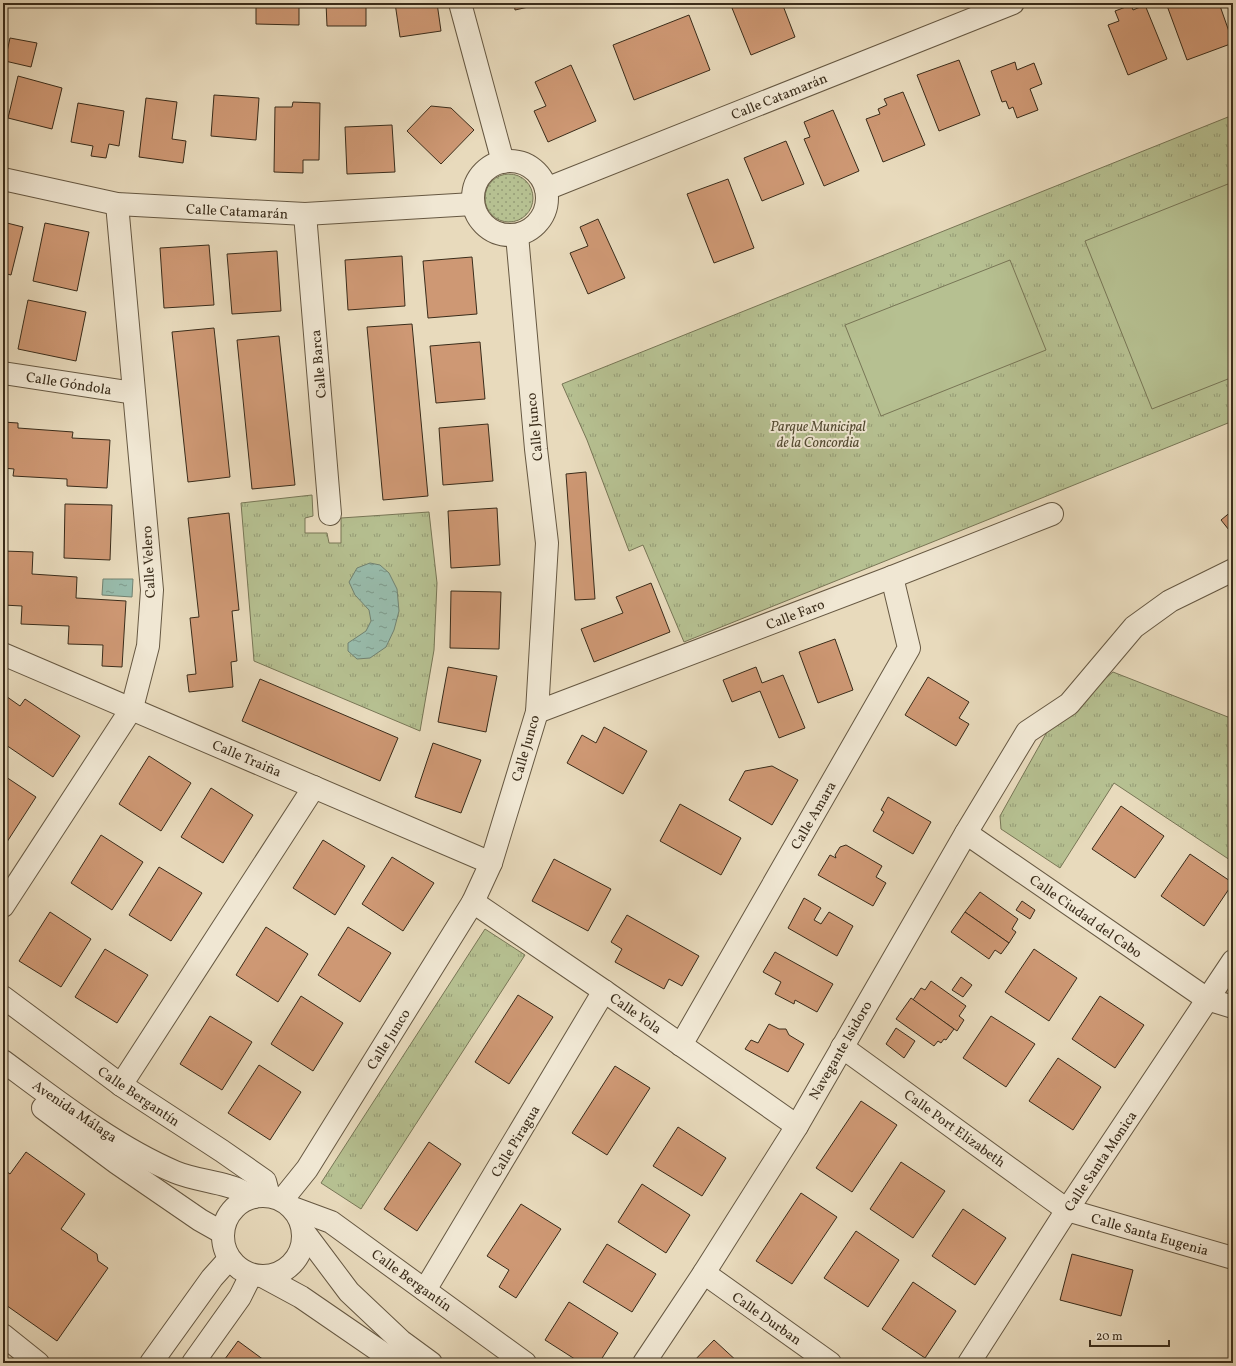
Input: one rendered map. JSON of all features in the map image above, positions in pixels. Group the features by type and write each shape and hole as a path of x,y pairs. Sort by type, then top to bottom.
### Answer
{"street":[{"path":"460,3 503,162"},
{"name":"Calle Catamarán","path":"546,189 1013,3"},
{"path":"503,162 524,164 534,170 546,189 547,201 544,213 538,223 528,231 517,235 505,235 489,228 477,215 473,204 473,193 477,182 483,173 492,166 503,162"},
{"name":"Calle Catamarán","path":"3,179 117,204 305,214 473,204"},
{"name":"Calle Velero","path":"3,906 132,708 148,646 152,590 117,204"},
{"name":"Calle Barca","path":"305,214 330,514"},
{"name":"Calle Junco","path":"274,1200 307,1169 473,902 490,863 537,712 547,543 536,449 517,235"},
{"name":"Calle Góndola","path":"3,372 134,393"},
{"name":"Calle Faro","path":"537,712 892,577 1052,514"},
{"name":"Navegante Isidoro","path":"644,1363 704,1273 797,1126 966,833 1027,732 1069,704 1134,627 1170,601 1233,570"},
{"name":"Calle Amara","path":"681,1045 909,648 892,577"},
{"name":"Calle Traiña","path":"3,654 132,708 490,863"},
{"path":"121,1085 314,787"},
{"name":"Calle Ciudad del Cabo","path":"966,833 1207,999 1233,1007"},
{"name":"Calle Yola","path":"473,902 604,991 797,1126"},
{"name":"Calle Santa Monica","path":"969,1363 1067,1210 1233,961"},
{"name":"Calle Piragua","path":"425,1290 604,991"},
{"name":"Calle Bergantín","path":"3,997 121,1085 265,1181 274,1200 331,1222 525,1363"},
{"name":"Calle Port Elizabeth","path":"842,1047 1067,1210"},
{"name":"Avenida Málaga","path":"3,1061 59,1102 148,1159 177,1172 230,1186 274,1200"},
{"name":"Avenida Málaga","path":"3,1078 117,1163 200,1220 223,1233"},
{"path":"398,1363 301,1298 238,1268 229,1259 224,1246 223,1233 226,1220 233,1209 243,1201 274,1200 300,1219 304,1232 349,1292 401,1341 431,1363"},
{"name":"Calle Santa Eugenia","path":"1067,1210 1233,1258"},
{"path":"193,1363 240,1297 257,1276 277,1274 289,1268 298,1258 303,1245 304,1232"},
{"path":"151,1363 212,1278 229,1259"},
{"name":"Calle Durban","path":"704,1273 830,1363"},
{"path":"3,1335 38,1363"}],"green space":[{"name":"Parque Municipal de la Concordia","path":"1233,115 1233,421 684,642 643,545 629,551 587,440 562,384"},
{"path":"509,174 518,176 526,181 531,189 533,198 531,207 526,215 518,220 509,222 500,220 492,215 487,207 485,198 487,189 492,181 500,176"},
{"path":"1233,182 1233,377 1152,409 1085,241"},
{"path":"1010,260 1046,350 881,416 845,325"},
{"path":"312,495 313,516 305,518 305,533 327,533 329,543 341,543 341,518 429,512 437,583 434,650 420,731 254,661 241,503"},
{"path":"1113,672 1233,719 1233,862 1114,783 1060,868 1001,829 1000,816 1052,723"},
{"path":"485,929 525,955 361,1209 321,1183"}],"water":[{"path":"370,563 380,565 389,573 397,589 399,611 394,630 386,647 370,658 357,659 348,651 348,643 366,631 371,621 369,610 355,595 349,582 357,568"},
{"path":"103,579 133,579 132,597 102,595"}],"building":[{"path":"256,3 299,3 299,25 256,24"},
{"path":"326,3 366,3 366,26 327,26"},
{"path":"395,3 437,3 441,31 400,37"},
{"path":"514,3 546,3 515,10"},
{"path":"744,3 782,3 795,37 751,55 732,8"},
{"path":"1166,3 1219,3 1233,43 1187,60"},
{"path":"1131,5 1133,10 1145,5 1167,59 1128,75 1108,25 1119,21 1115,11"},
{"path":"689,15 710,70 634,100 613,45"},
{"path":"10,38 37,43 31,67 5,61"},
{"path":"959,60 980,115 939,131 917,75"},
{"path":"1015,62 1017,70 1034,63 1042,84 1030,89 1038,110 1017,118 1013,107 1009,109 1006,101 1002,102 991,71"},
{"path":"571,65 596,121 548,142 534,111 546,106 535,82"},
{"path":"18,76 62,88 52,129 8,118"},
{"path":"903,92 925,145 883,162 866,119 880,114 878,109 887,105 884,99"},
{"path":"214,95 259,98 256,140 211,136"},
{"path":"146,98 177,102 172,139 186,141 183,163 139,157"},
{"path":"293,102 320,103 319,160 303,160 303,173 274,172 275,107 292,107"},
{"path":"78,103 124,111 119,146 109,144 106,158 91,156 93,146 71,142"},
{"path":"431,106 451,108 474,130 441,164 407,131"},
{"path":"833,110 859,171 824,186 804,139 810,137 804,122"},
{"path":"392,125 395,172 347,174 345,127"},
{"path":"786,141 804,184 762,201 744,158"},
{"path":"728,179 754,248 714,263 687,194"},
{"path":"598,219 625,278 588,294 570,253 588,246 580,227"},
{"path":"3,222 23,227 11,275 3,273"},
{"path":"45,223 89,232 77,291 33,281"},
{"path":"209,245 214,305 164,308 160,248"},
{"path":"277,251 281,311 232,314 227,254"},
{"path":"402,256 405,306 348,310 345,260"},
{"path":"472,257 477,314 428,318 423,261"},
{"path":"28,300 86,312 76,361 18,349"},
{"path":"412,324 428,496 383,500 367,327"},
{"path":"214,328 230,477 188,482 172,332"},
{"path":"279,336 295,485 252,489 237,340"},
{"path":"480,342 485,399 436,403 430,346"},
{"path":"3,422 18,423 18,428 73,432 72,438 110,440 107,488 67,486 67,479 13,476 14,469 3,468"},
{"path":"488,424 493,481 443,485 439,428"},
{"path":"586,472 595,599 575,600 566,474"},
{"path":"65,504 112,505 110,560 64,558"},
{"path":"497,508 500,565 451,568 448,511"},
{"path":"1233,510 1233,535 1221,520"},
{"path":"229,513 239,610 232,611 237,661 231,662 233,687 189,692 187,675 196,674 190,618 199,617 188,518"},
{"path":"3,551 33,552 32,574 77,577 76,598 126,601 122,667 102,666 103,645 68,644 69,626 21,624 22,606 3,605"},
{"path":"651,583 670,632 594,662 581,629 623,613 616,597"},
{"path":"451,591 501,592 499,649 450,648"},
{"path":"835,639 853,690 818,703 799,652"},
{"path":"448,667 497,676 486,732 438,722"},
{"path":"756,667 762,683 783,675 805,728 779,738 760,691 732,702 723,680"},
{"path":"928,677 969,702 959,718 969,724 956,746 905,715"},
{"path":"260,679 398,738 380,781 242,721"},
{"path":"3,694 20,706 25,699 80,736 53,777 3,743"},
{"path":"604,727 647,751 623,794 567,763 582,735 596,743"},
{"path":"433,743 481,760 461,813 415,797"},
{"path":"149,756 191,783 161,831 119,804"},
{"path":"772,766 798,780 772,825 729,800 745,771"},
{"path":"3,775 36,797 5,845 3,843"},
{"path":"211,788 253,815 223,863 181,837"},
{"path":"888,797 931,822 913,854 873,831 884,812 881,810"},
{"path":"680,804 741,838 721,875 660,841"},
{"path":"1121,806 1164,836 1135,878 1092,849"},
{"path":"101,835 143,862 112,910 71,883"},
{"path":"323,840 365,866 335,915 293,888"},
{"path":"846,845 882,866 876,877 886,883 873,906 818,875 830,855 836,858 835,855 840,847"},
{"path":"1190,854 1233,883 1204,926 1161,896"},
{"path":"392,857 434,883 403,931 362,904"},
{"path":"554,859 611,889 588,931 532,901"},
{"path":"159,867 202,893 171,941 129,915"},
{"path":"980,892 1018,919 1012,929 1016,932 1009,943 965,912"},
{"path":"804,898 821,908 814,920 821,924 829,912 853,926 837,956 788,928"},
{"path":"1022,901 1035,910 1030,919 1016,910"},
{"path":"50,912 91,939 61,987 19,961"},
{"path":"965,912 1009,943 1001,954 995,950 989,959 951,932"},
{"path":"627,915 699,956 682,986 669,979 664,989 615,962 622,949 611,942"},
{"path":"266,927 308,954 278,1002 236,975"},
{"path":"348,927 391,953 360,1002 318,975"},
{"path":"105,949 148,975 117,1023 75,997"},
{"path":"1034,949 1077,978 1049,1021 1005,992"},
{"path":"775,952 833,984 817,1012 795,1000 794,1004 775,994 781,982 763,972"},
{"path":"961,977 972,985 963,997 952,990"},
{"path":"931,981 966,1006 959,1016 964,1020 957,1031 913,1000 921,988 925,990"},
{"path":"518,995 553,1017 509,1084 475,1062"},
{"path":"301,996 343,1023 313,1071 271,1044"},
{"path":"1100,996 1144,1025 1115,1068 1072,1039"},
{"path":"911,998 954,1029 946,1040 944,1039 941,1043 938,1041 934,1046 896,1019"},
{"path":"210,1016 252,1042 222,1090 180,1064"},
{"path":"991,1016 1035,1044 1006,1087 963,1058"},
{"path":"769,1024 779,1029 786,1029 789,1035 804,1044 788,1072 745,1049 751,1040 758,1043"},
{"path":"896,1028 915,1041 904,1058 886,1044"},
{"path":"1058,1058 1101,1087 1073,1130 1029,1101"},
{"path":"259,1065 301,1092 270,1140 228,1113"},
{"path":"615,1066 650,1088 607,1155 572,1133"},
{"path":"861,1101 897,1125 852,1192 816,1168"},
{"path":"678,1127 726,1158 702,1196 653,1166"},
{"path":"429,1142 461,1164 417,1231 384,1209"},
{"path":"26,1152 85,1194 61,1229 97,1254 98,1261 108,1268 57,1341 3,1303 3,1169 10,1174"},
{"path":"901,1162 945,1191 913,1238 870,1209"},
{"path":"642,1184 690,1215 666,1253 618,1222"},
{"path":"801,1193 837,1217 792,1284 756,1261"},
{"path":"521,1204 561,1229 516,1298 499,1287 509,1270 487,1256"},
{"path":"963,1209 1006,1238 975,1285 932,1256"},
{"path":"856,1231 899,1260 868,1307 824,1278"},
{"path":"607,1244 656,1274 632,1312 583,1282"},
{"path":"1072,1254 1133,1270 1121,1316 1060,1300"},
{"path":"913,1282 956,1311 925,1358 882,1329"},
{"path":"569,1302 618,1333 599,1363 581,1363 545,1340"},
{"path":"714,1340 739,1363 692,1363"},
{"path":"238,1341 268,1363 222,1363"}]}
